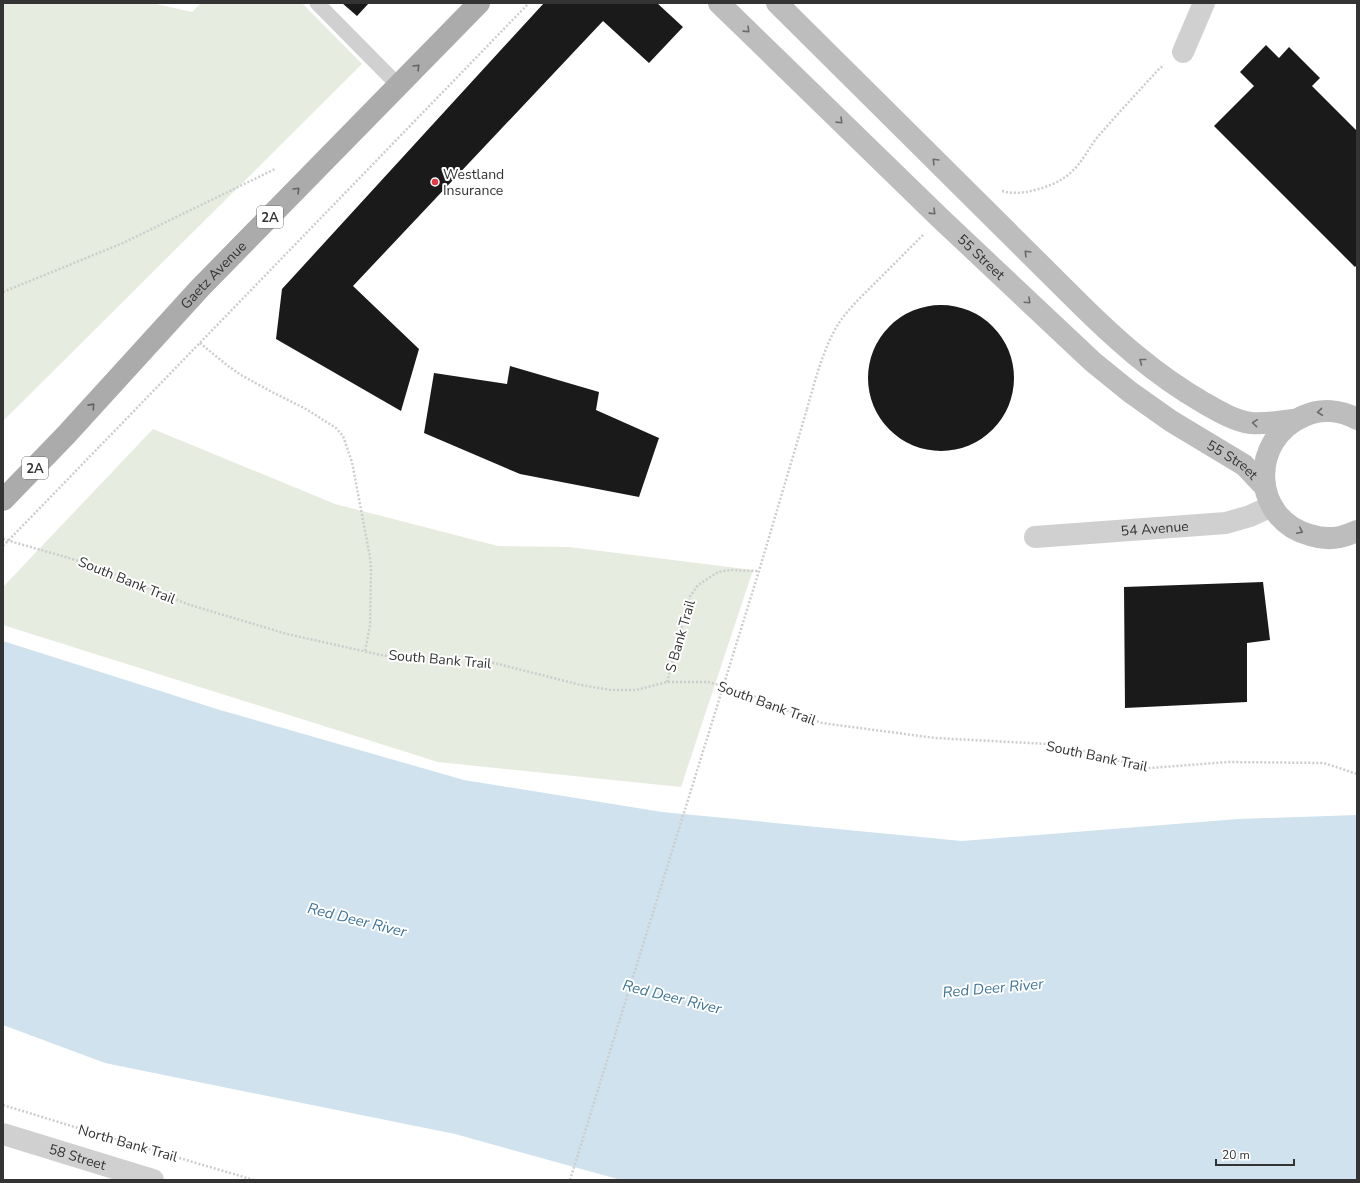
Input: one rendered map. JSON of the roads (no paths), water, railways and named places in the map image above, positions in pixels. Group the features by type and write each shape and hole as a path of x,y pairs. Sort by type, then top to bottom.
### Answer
{"main road":[{"name":"Gaetz Avenue","path":"3,500 66,435 200,288 479,3"}],"street":[{"name":"55 Street","path":"719,3 940,218 1094,362 1130,392 1171,421 1244,465 1268,496 1284,522 1301,532 1320,538 1340,537 1357,531"},
{"path":"777,3 1106,330 1140,360 1187,393 1212,408 1237,419 1251,423 1267,424 1294,420"},
{"path":"1182,52 1204,3"},
{"path":"1268,496 1264,467 1269,448 1279,432 1294,420 1312,412 1331,410 1349,414 1357,419"},
{"name":"54 Avenue","path":"1035,537 1226,523 1245,518 1268,496"},
{"name":"58 Street","path":"3,1134 153,1180"}],"lane":[{"path":"317,3 398,85"}],"water":[{"name":"Red Deer River","path":"3,641 220,710 464,780 662,812 962,841 1238,819 1357,815 1357,1180 621,1180 455,1134 105,1063 3,1025"}],"place":[{"name":"Westland Insurance","path":"435,182"}]}
